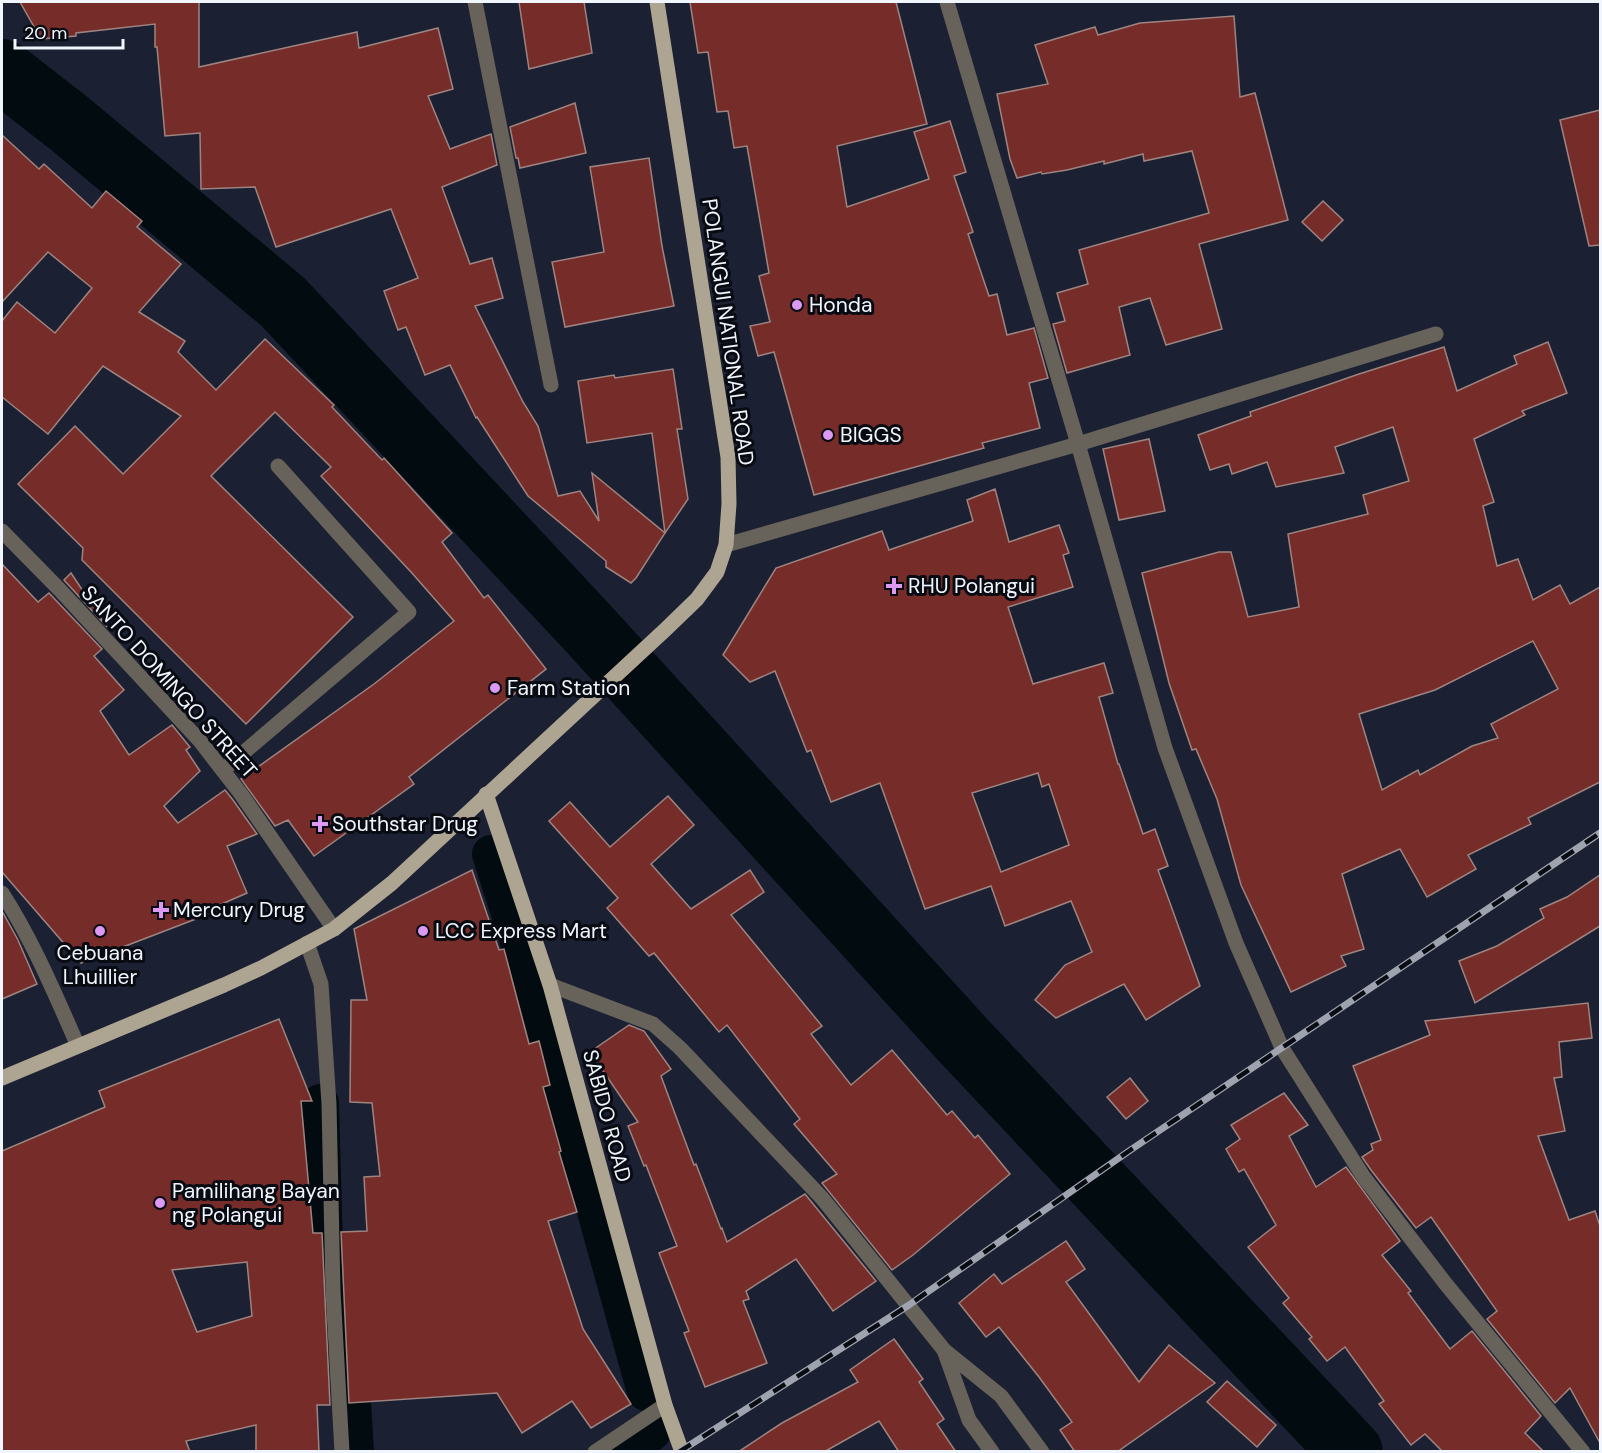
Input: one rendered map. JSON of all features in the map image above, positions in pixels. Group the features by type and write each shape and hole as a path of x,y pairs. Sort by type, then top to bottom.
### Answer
{"main road":[{"name":"POLANGUI NATIONAL ROAD","path":"2,1078 233,981 334,929 392,883 666,629 697,599 717,572 726,545 728,458 657,2"},
{"name":"SABIDO ROAD","path":"486,794 550,985 665,1405 682,1452"}],"street":[{"path":"475,2 551,385"},
{"path":"947,2 1165,748 1236,943 1282,1047 1363,1176 1445,1283 1583,1452"},
{"path":"726,545 1078,444 1436,334"},
{"path":"223,770 409,612 278,466"},
{"name":"SANTO DOMINGO STREET","path":"2,531 200,741 223,770 334,929"},
{"path":"2,893 20,921 78,1046"},
{"path":"307,943 321,984 329,1104 333,1291 342,1452"},
{"path":"550,985 653,1024 681,1048 822,1198 944,1350 1001,1396 1042,1452"},
{"path":"944,1350 969,1420 992,1452"},
{"path":"595,1452 665,1405"}],"building":[{"path":"20,2 199,2 199,67 357,32 359,48 438,28 453,89 428,96 450,149 491,134 497,165 442,187 470,264 492,258 503,298 475,306 523,402 538,426 558,496 580,491 599,521 592,473 665,533 636,578 631,583 606,567 606,561 528,496 476,418 450,365 425,375 406,327 398,330 384,291 418,278 391,209 276,247 255,187 201,189 200,133 165,136 157,47 155,47 155,24 41,39"},
{"path":"519,2 584,2 592,53 529,69"},
{"path":"690,2 896,2 927,124 837,146 847,207 929,179 914,132 950,121 966,172 954,176 973,232 968,234 989,296 997,294 1007,335 1034,328 1048,378 1029,383 1040,428 982,443 984,448 814,495 774,352 758,356 750,326 770,322 759,276 769,273 747,146 734,148 728,111 717,112 708,52 698,53"},
{"path":"1234,16 1240,97 1255,93 1288,220 1199,244 1222,329 1166,345 1150,298 1119,307 1130,355 1067,373 1053,324 1065,321 1057,293 1088,284 1079,250 1209,213 1192,151 1144,161 1143,154 1104,164 1104,161 1017,178 1010,159 997,94 1048,84 1035,45 1095,27 1098,35 1140,23"},
{"path":"575,103 586,153 520,168 510,127"},
{"path":"1600,110 1600,245 1589,246 1560,120"},
{"path":"2,135 39,169 44,164 92,208 106,191 142,221 137,227 181,264 139,312 185,341 178,352 216,390 265,339 334,405 332,407 382,460 384,458 452,533 442,542 484,598 488,595 546,669 409,777 414,784 314,856 288,820 275,826 241,779 374,684 454,621 321,476 331,467 275,412 211,476 353,617 246,724 82,560 83,548 18,484 75,426 123,474 181,416 103,366 48,434 2,397 2,321 17,302 55,333 92,288 48,252 2,302"},
{"path":"649,158 662,246 674,306 565,327 552,262 604,252 590,167"},
{"path":"1323,201 1343,220 1322,241 1302,222"},
{"path":"1548,342 1567,393 1522,411 1525,415 1474,439 1494,502 1483,506 1497,566 1518,559 1533,600 1560,585 1570,604 1600,587 1600,782 1528,818 1531,824 1468,855 1476,869 1427,897 1400,849 1342,874 1364,949 1341,956 1346,966 1291,992 1241,885 1217,799 1196,749 1192,750 1169,683 1142,573 1219,552 1231,552 1248,617 1299,607 1288,534 1368,514 1363,495 1409,481 1393,427 1335,447 1344,473 1276,487 1267,462 1232,474 1229,464 1210,470 1198,435 1251,416 1250,412 1444,347 1457,391 1517,364 1514,356","holes":["1533,641 1558,689 1491,724 1498,738 1472,746 1420,775 1418,770 1382,790 1359,714 1435,690"]},
{"path":"673,369 682,429 677,429 688,499 665,533 652,433 587,443 578,381"},
{"path":"1149,439 1165,511 1119,520 1103,449"},
{"path":"995,489 1009,542 1059,525 1069,553 1063,555 1073,587 1008,607 1033,684 1104,663 1113,693 1099,697 1118,764 1143,834 1155,829 1168,866 1158,870 1200,986 1146,1020 1124,984 1056,1018 1035,1000 1065,965 1092,952 1071,901 1005,926 991,886 925,909 880,783 831,802 811,750 807,752 775,671 750,682 723,655 776,568 882,531 889,550 973,521 967,500","holes":["1038,773 1042,787 1049,784 1069,845 1001,872 972,793"]},
{"path":"2,564 38,602 49,593 102,649 94,656 124,690 100,711 129,755 172,725 190,747 186,750 200,771 164,806 178,823 225,790 233,800 257,834 227,846 247,893 208,910 209,914 81,963 2,872"},
{"path":"71,573 107,627 64,580"},
{"path":"668,796 694,825 651,864 691,909 750,870 764,892 731,915 822,1026 811,1034 851,1085 892,1050 947,1115 952,1111 975,1138 978,1135 1010,1174 892,1270 822,1183 837,1174 794,1124 800,1119 727,1025 719,1032 654,953 649,956 607,908 618,898 549,821 570,802 610,847"},
{"path":"472,870 499,950 504,949 529,1044 539,1041 550,1085 543,1087 577,1212 548,1221 583,1329 631,1404 591,1428 572,1401 522,1433 497,1393 349,1403 341,1232 367,1231 364,1177 380,1176 372,1103 350,1102 351,1000 367,1000 354,929"},
{"path":"1600,875 1600,926 1475,1003 1459,961 1497,946 1544,918 1540,909 1567,897"},
{"path":"2,911 18,940 37,984 2,999"},
{"path":"1588,1003 1592,1038 1559,1042 1562,1077 1554,1078 1565,1131 1538,1136 1569,1220 1595,1211 1600,1226 1600,1443 1570,1388 1555,1403 1487,1319 1497,1311 1431,1217 1416,1228 1362,1157 1373,1150 1371,1144 1381,1140 1353,1066 1430,1035 1425,1021"},
{"name":"Pamilihang Bayan ng Polangui","path":"279,1019 312,1101 301,1101 313,1233 322,1233 330,1405 317,1405 319,1452 256,1452 256,1425 186,1441 190,1452 2,1452 2,1151 105,1107 99,1091","holes":["247,1262 252,1316 197,1332 172,1270"]},
{"path":"629,1025 644,1031 671,1069 661,1076 694,1165 696,1164 727,1242 805,1194 876,1281 833,1311 796,1259 746,1291 749,1299 743,1301 767,1363 705,1387 684,1333 689,1331 659,1253 677,1246 646,1165 644,1166 628,1126 638,1122 590,1052"},
{"path":"1130,1078 1148,1101 1126,1119 1107,1097"},
{"path":"1284,1093 1308,1125 1289,1136 1316,1187 1346,1167 1400,1241 1382,1255 1411,1291 1408,1293 1450,1349 1472,1331 1541,1416 1525,1433 1544,1452 1443,1452 1425,1434 1411,1445 1379,1404 1384,1401 1345,1347 1327,1361 1309,1339 1312,1337 1283,1303 1289,1298 1248,1247 1276,1225 1244,1169 1239,1172 1226,1149 1240,1139 1231,1125"},
{"path":"1066,1241 1085,1269 1066,1282 1139,1382 1169,1345 1215,1383 1117,1452 1075,1452 1060,1430 1072,1422 1039,1377 999,1327 986,1337 959,1303 994,1274 1002,1284"},
{"path":"894,1339 923,1379 919,1382 944,1419 937,1424 956,1452 899,1452 879,1421 824,1452 738,1452 782,1423 858,1382 850,1370"},
{"path":"1227,1381 1276,1425 1257,1447 1207,1402"}],"waterway":[{"path":"2,71 70,124 283,302 587,627 963,1040 1351,1452"},
{"path":"491,854 536,994 646,1392"},
{"path":"320,1103 325,1285 329,1341"},
{"path":"349,1350 355,1452"},
{"path":"622,1452 652,1432"}],"railway":[{"path":"679,1452 909,1305 1129,1151 1600,833"}],"place":[{"name":"Honda","path":"797,305"},
{"name":"BIGGS","path":"828,435"},
{"name":"RHU Polangui","path":"894,586"},
{"name":"Farm Station","path":"495,688"},
{"name":"Southstar Drug","path":"320,824"},
{"name":"Mercury Drug","path":"161,910"},
{"name":"Cebuana Lhuillier","path":"100,931"},
{"name":"LCC Express Mart","path":"423,931"},
{"name":"Pamilihang Bayan ng Polangui","path":"160,1203"}]}
